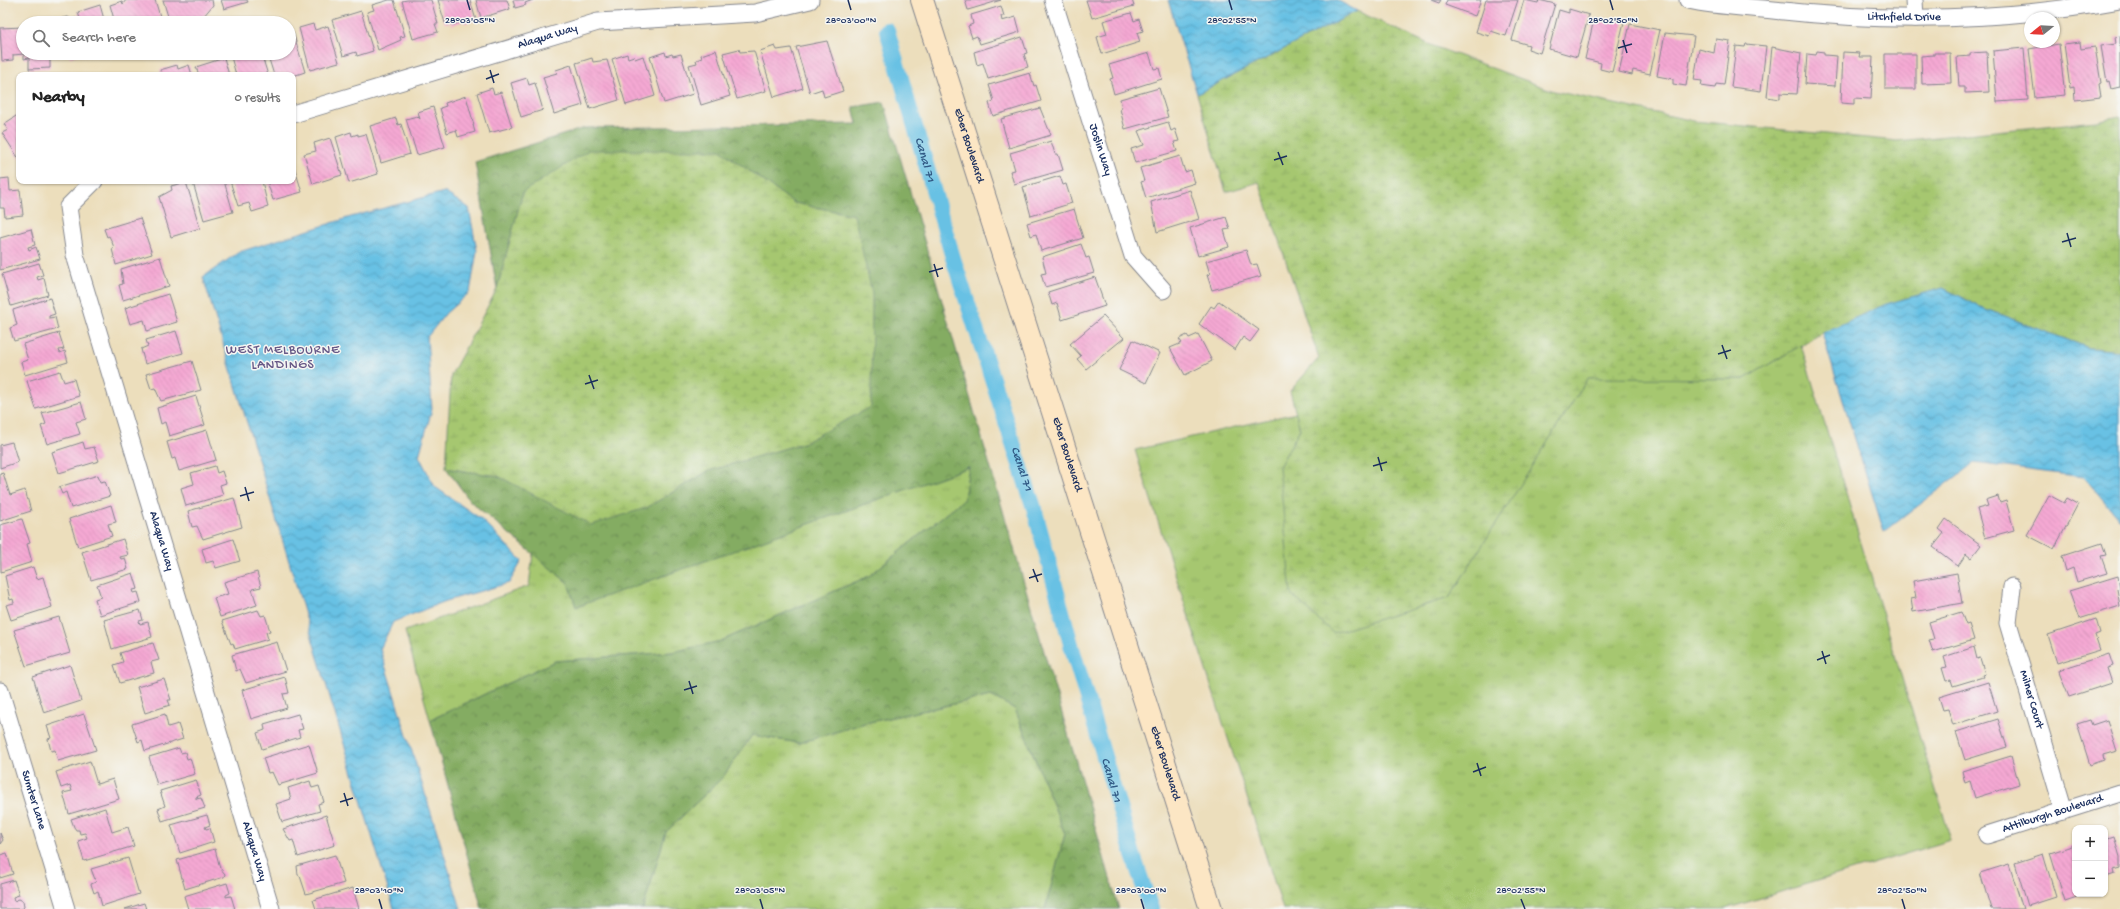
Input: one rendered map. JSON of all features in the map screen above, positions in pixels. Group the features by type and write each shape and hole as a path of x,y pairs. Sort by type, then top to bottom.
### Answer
{"street":[{"name":"Alaqua Way","path":"296,113 598,22 755,13 810,0"},
{"name":"Eber Boulevard","path":"922,0 1211,909"},
{"name":"Joslin Way","path":"1053,0 1133,256 1163,290"},
{"name":"Litchfield Drive","path":"1688,0 1837,17 1915,18 2008,15 2068,10 2120,0"},
{"path":"1914,0 1915,18"},
{"name":"Alaqua Way","path":"91,184 68,207 75,255 271,909"},
{"name":"Milner Court","path":"2012,586 2008,623 2064,811"},
{"name":"Sumter Lane","path":"0,691 66,909"},
{"name":"Attilburgh Boulevard","path":"1987,835 2120,794"}],"green space":[{"path":"1357,11 1433,46 1554,91 1694,121 1897,141 2096,121 2120,116 2120,351 2089,348 1980,307 1943,288 1822,333 1744,379 1588,378 1449,598 1333,633 1291,594 1279,467 1300,429 1290,391 1319,358 1259,182 1226,192 1197,94"},
{"path":"884,102 1119,909 1045,909 1065,834 1015,709 991,696 865,723 799,743 752,735 723,777 666,832 643,909 482,909 430,720 555,661 673,652 721,641 869,576 964,499 969,467 576,607 568,583 470,501 446,468 498,476 541,497 646,508 708,471 803,443 854,215 794,203 720,150 523,192 497,289 475,162 585,128 857,124 853,107"},
{"path":"589,150 720,150 794,203 854,215 872,293 871,407 803,443 708,471 646,508 591,525 498,476 446,468 451,375 497,289 523,192"},
{"path":"1801,345 1951,840 1725,909 1283,909 1135,450 1296,413 1300,429 1279,467 1449,598 1587,377 1744,379"},
{"path":"969,467 964,499 869,576 721,641 673,652 555,661 430,720 405,631 529,586 533,553 568,583 576,606"},
{"path":"991,696 1015,709 1065,834 1045,909 643,909 666,832 723,777 752,735 799,743 865,723"}],"water":[{"path":"1168,0 1337,0 1357,11 1197,94"},
{"path":"444,192 469,208 477,251 470,292 446,313 427,337 432,409 419,456 435,487 481,519 522,561 509,583 446,601 393,622 380,649 461,909 394,909 203,277 239,252 351,217"},
{"path":"1943,288 1980,307 2089,348 2120,351 2120,520 2084,477 1974,463 1884,532 1822,333 1886,304"}],"building":[{"path":"126,0 155,0 160,16 113,16 110,5 122,1 123,4"},
{"path":"163,0 212,0 213,5 204,16 168,16"},
{"path":"221,0 247,0 248,2 224,9"},
{"path":"394,0 405,36 400,37 401,40 378,50 367,12 374,10 372,5"},
{"path":"431,0 438,24 435,24 438,32 413,39 402,1"},
{"path":"438,0 470,0 476,20 465,23 464,21 452,25 451,22 445,23"},
{"path":"476,0 507,0 510,9 481,18"},
{"path":"513,0 533,0 525,3 526,5 515,8"},
{"path":"965,0 1001,0 968,10"},
{"path":"1086,0 1132,0 1134,6 1092,18"},
{"path":"1431,0 1441,0 1439,3"},
{"path":"1447,0 1481,0 1475,16 1445,5"},
{"path":"1486,0 1518,0 1506,36 1491,31 1489,36 1476,32"},
{"path":"1524,0 1538,3 1539,0 1555,4 1540,53 1528,49 1529,45 1512,40"},
{"path":"100,5 103,16 79,16 78,12"},
{"path":"1001,6 1004,16 1001,16 1002,21 1016,17 1020,32 980,44 977,36 972,38 968,26 973,24 971,15"},
{"path":"1569,9 1589,15 1577,57 1549,49 1559,10 1569,13"},
{"path":"361,11 373,51 357,56 356,52 343,56 332,20"},
{"path":"1131,13 1134,21 1139,19 1143,31 1137,33 1140,42 1102,54 1097,37 1107,34 1103,21"},
{"path":"1594,19 1607,22 1608,19 1624,22 1612,72 1600,69 1601,63 1585,59"},
{"path":"313,24 315,30 328,26 339,62 310,70 299,28"},
{"path":"1630,24 1660,30 1650,74 1633,70 1632,75 1619,72"},
{"path":"16,27 16,55 13,55 13,60 2,61 0,28"},
{"path":"1665,33 1694,36 1686,86 1673,84 1673,79 1657,76"},
{"path":"2120,36 2120,87 2111,89 2109,81 2107,82 2101,46 2116,44 2115,37"},
{"path":"1022,37 1027,53 1024,54 1028,67 988,79 983,63 977,65 974,52"},
{"path":"1716,39 1730,41 1724,85 1716,84 1715,88 1701,86 1702,81 1694,80 1699,49 1714,53"},
{"path":"827,41 843,91 824,97 822,89 810,93 796,47"},
{"path":"296,42 305,72 296,75 296,72 273,72 269,60 296,60"},
{"path":"2080,42 2081,49 2095,47 2101,83 2099,84 2101,97 2075,100 2074,87 2070,88 2064,44"},
{"path":"1746,44 1766,46 1761,91 1731,87 1736,46 1745,47"},
{"path":"775,46 777,50 791,48 803,88 774,97 760,51"},
{"path":"1772,47 1801,53 1797,94 1780,93 1780,99 1767,97"},
{"path":"2024,48 2028,100 1997,102 1993,51"},
{"path":"2059,48 2065,95 2035,98 2029,49"},
{"path":"739,49 740,52 754,51 766,91 737,99 723,53"},
{"path":"716,50 730,96 701,105 689,65 697,63 696,60 702,58 701,55"},
{"path":"1817,51 1824,52 1824,55 1837,56 1835,86 1805,84 1807,54 1816,55"},
{"path":"665,52 666,56 681,54 693,94 664,103 650,57"},
{"path":"1843,52 1860,53 1859,57 1873,57 1871,99 1854,98 1854,104 1841,103"},
{"path":"1987,52 1989,92 1965,93 1965,87 1959,87 1957,57 1970,56 1970,53"},
{"path":"1149,53 1154,69 1159,68 1162,79 1114,94 1110,79 1113,78 1109,65"},
{"path":"1934,53 1950,53 1951,83 1922,84 1921,56 1934,55"},
{"path":"627,54 628,58 634,56 635,59 643,56 655,96 626,105 612,59"},
{"path":"1885,54 1916,54 1916,89 1885,89"},
{"path":"592,58 593,62 607,60 619,100 590,109 576,63"},
{"path":"29,60 50,60 50,68 29,69"},
{"path":"218,60 225,60 228,72 198,72 196,67"},
{"path":"232,60 263,60 267,72 235,72"},
{"path":"177,65 178,69 189,65 191,72 161,72 160,70"},
{"path":"571,65 583,105 554,114 543,77 557,73 556,70"},
{"path":"1030,73 1041,101 993,116 989,103 994,101 989,85"},
{"path":"527,78 529,85 535,83 543,110 521,117 511,83"},
{"path":"492,88 494,94 501,92 512,127 489,133 477,93"},
{"path":"1159,88 1168,117 1125,129 1120,109 1122,108 1120,99"},
{"path":"466,96 475,132 458,137 456,130 447,133 440,108 446,106 445,103"},
{"path":"433,107 445,147 417,155 406,119 417,116 420,119 418,112"},
{"path":"1040,108 1051,135 1009,148 1001,119"},
{"path":"16,116 16,154 2,133 8,130 4,124"},
{"path":"396,118 398,125 401,124 410,154 381,163 370,126"},
{"path":"1168,122 1171,131 1175,129 1179,141 1174,142 1177,151 1135,163 1131,149 1144,145 1138,131"},
{"path":"351,132 352,136 366,134 378,174 349,183 336,137"},
{"path":"330,138 342,175 313,184 304,154 316,151 314,143"},
{"path":"1051,141 1055,154 1058,154 1063,170 1014,184 1010,171 1015,170 1010,153"},
{"path":"1180,156 1185,172 1191,170 1195,183 1146,198 1141,182 1144,181 1140,168"},
{"path":"296,173 302,192 273,200 268,184 296,184"},
{"path":"1060,176 1063,185 1066,184 1072,203 1031,216 1023,187"},
{"path":"9,178 10,191 20,190 23,215 5,217 4,208 0,208 0,179"},
{"path":"187,184 200,228 171,237 159,197 172,190 171,186"},
{"path":"193,184 225,184 233,212 204,220"},
{"path":"231,184 263,184 268,207 252,212 249,203 238,206"},
{"path":"1190,190 1199,219 1157,232 1151,202"},
{"path":"1074,209 1083,238 1041,251 1036,234 1031,236 1027,223"},
{"path":"1226,217 1230,229 1224,230 1229,247 1198,256 1190,228"},
{"path":"140,218 152,254 116,265 112,242 109,236 107,237 104,229"},
{"path":"31,229 35,245 28,247 29,250 36,247 40,259 0,270 0,238"},
{"path":"1081,244 1086,258 1089,257 1094,273 1045,287 1041,274 1046,273 1042,257"},
{"path":"1246,250 1251,265 1257,264 1261,276 1212,290 1207,275 1210,274 1206,261"},
{"path":"160,257 169,286 123,300 119,285 123,284 121,269"},
{"path":"39,263 43,275 37,277 38,280 44,278 48,295 11,306 2,274"},
{"path":"1095,277 1105,306 1062,320 1057,303 1052,305 1048,292"},
{"path":"168,294 177,322 147,331 144,320 130,324 125,308"},
{"path":"50,298 55,314 49,316 49,318 55,317 58,329 14,341 10,328 17,325 13,310"},
{"path":"1219,301 1259,330 1250,342 1243,337 1235,350 1199,324 1211,306 1214,308"},
{"path":"1103,316 1124,338 1086,369 1077,359 1081,356 1070,344"},
{"path":"176,331 183,353 145,364 141,349 148,346 146,340"},
{"path":"59,333 64,349 59,350 60,353 65,351 68,362 25,375 21,362 28,360 23,344"},
{"path":"1198,334 1212,361 1185,375 1170,348 1182,343 1179,339 1187,335 1189,338"},
{"path":"1133,340 1160,353 1146,383 1119,370"},
{"path":"192,361 201,390 161,401 155,388 151,389 146,374"},
{"path":"60,371 64,382 74,379 79,396 36,409 27,381"},
{"path":"196,396 205,425 169,436 165,422 161,424 157,408"},
{"path":"81,402 86,419 76,422 80,434 47,444 41,426 46,424 42,413"},
{"path":"207,430 216,460 179,471 175,458 172,459 167,442"},
{"path":"12,442 18,462 0,468 0,445"},
{"path":"83,442 85,449 94,447 99,461 59,473 52,452"},
{"path":"215,466 217,473 222,471 226,483 220,485 223,495 186,506 181,488 194,484 191,473"},
{"path":"3,473 10,495 25,490 31,511 0,521 0,474"},
{"path":"98,475 100,482 105,481 110,496 71,508 66,492 62,494 59,487"},
{"path":"2049,495 2064,503 2067,498 2078,504 2054,549 2027,535"},
{"path":"1998,496 2000,503 2006,501 2014,530 1985,538 1977,509 1988,506 1986,500"},
{"path":"234,498 242,527 203,539 197,526 192,527 188,511"},
{"path":"111,505 116,522 108,524 112,536 78,547 69,519"},
{"path":"22,519 30,543 27,544 32,562 1,572 0,525"},
{"path":"1946,519 1981,545 1971,558 1966,554 1958,566 1933,547 1944,533 1939,529"},
{"path":"123,539 128,555 120,557 121,559 125,558 128,569 91,580 82,552"},
{"path":"233,539 240,561 216,568 213,561 206,563 202,549"},
{"path":"2102,543 2106,555 2101,556 2107,573 2077,582 2073,568 2066,571 2062,556"},
{"path":"33,567 37,579 43,577 52,607 11,620 6,605 14,603 13,599 10,600 5,576"},
{"path":"257,572 261,587 252,589 257,605 220,617 214,598 228,594 224,582"},
{"path":"133,573 138,589 133,590 134,593 138,592 141,602 100,615 95,599 101,597 97,585"},
{"path":"1957,573 1962,603 1913,612 1911,599 1916,598 1913,581"},
{"path":"2118,576 2120,588 2117,589 2120,606 2079,619 2069,591"},
{"path":"140,610 143,620 139,621 140,624 148,622 152,637 112,649 104,620"},
{"path":"258,610 261,616 265,615 270,631 266,632 268,639 235,649 233,643 231,644 222,621"},
{"path":"1961,612 1966,625 1969,624 1974,640 1933,652 1929,640 1934,639 1929,622"},
{"path":"59,617 70,653 26,666 14,630"},
{"path":"2096,619 2100,633 2095,635 2100,650 2057,663 2048,635"},
{"path":"277,642 286,671 246,683 240,669 236,671 232,655"},
{"path":"153,643 159,660 151,662 154,673 120,683 114,665 123,662 120,653"},
{"path":"1974,647 1977,659 1980,658 1985,674 1982,675 1983,677 1953,686 1951,680 1946,681 1942,668 1947,667 1944,657"},
{"path":"2109,654 2113,666 2107,668 2112,683 2069,697 2058,670"},
{"path":"70,665 81,701 44,713 33,677"},
{"path":"285,677 289,693 283,694 287,708 251,719 242,690"},
{"path":"164,679 171,700 168,700 170,705 145,713 137,687"},
{"path":"1988,682 1997,711 1953,725 1948,709 1943,710 1939,697"},
{"path":"84,714 96,750 58,761 55,750 51,751 48,739 51,738 47,726"},
{"path":"165,714 168,727 178,724 183,739 145,751 142,740 138,742 132,724"},
{"path":"298,714 303,729 298,730 300,737 262,749 257,733 265,730 264,724"},
{"path":"1998,719 2007,747 1965,760 1956,732"},
{"path":"2090,720 2092,725 2107,720 2117,751 2103,755 2104,760 2090,765 2077,724"},
{"path":"309,744 318,773 278,785 272,772 268,773 263,758"},
{"path":"179,748 181,753 185,752 187,759 190,758 195,774 157,785 149,757"},
{"path":"2011,756 2019,784 1975,798 1970,781 1965,783 1962,771"},
{"path":"90,761 97,784 113,779 119,799 69,814 63,793 72,791 70,785 61,788 56,772"},
{"path":"196,780 201,795 196,797 196,799 201,798 205,808 162,821 158,809 165,806 160,791"},
{"path":"310,781 312,788 319,786 324,802 318,804 320,811 282,822 276,804 291,799 288,788"},
{"path":"105,808 112,832 128,827 134,846 84,861 78,841 87,838 85,833 80,834 79,830 76,830 71,819"},
{"path":"207,815 210,825 205,827 206,829 210,828 214,842 180,853 171,825"},
{"path":"326,815 335,845 298,857 293,840 290,841 283,829"},
{"path":"0,833 3,840 0,844"},
{"path":"2114,836 2120,857 2120,868 2113,870 2114,874 2108,876 2108,861 2108,838"},
{"path":"2072,846 2072,897 2077,897 2065,901 2050,853"},
{"path":"215,849 220,868 225,874 224,877 185,889 177,860"},
{"path":"7,853 13,874 0,878 0,855"},
{"path":"2043,854 2056,897 2028,906 2015,863"},
{"path":"335,855 344,883 306,894 300,876 298,875 297,866"},
{"path":"128,858 139,894 102,906 98,891 94,893 91,884 96,882 91,869"},
{"path":"2009,864 2023,909 1991,909 1980,873"},
{"path":"14,880 19,895 13,897 14,901 19,899 23,901 24,907 22,909 0,909 0,884"},
{"path":"227,883 230,893 226,895 226,897 231,896 235,909 188,909 184,896"},
{"path":"353,888 359,909 316,909 313,900"},
{"path":"144,903 146,909 125,909"}],"waterway":[{"name":"Canal 71","path":"887,30 953,258 1034,508 1072,648 1134,858 1151,909"}],"district":[{"name":"WEST MELBOURNE LANDINGS","path":"283,358"}]}
